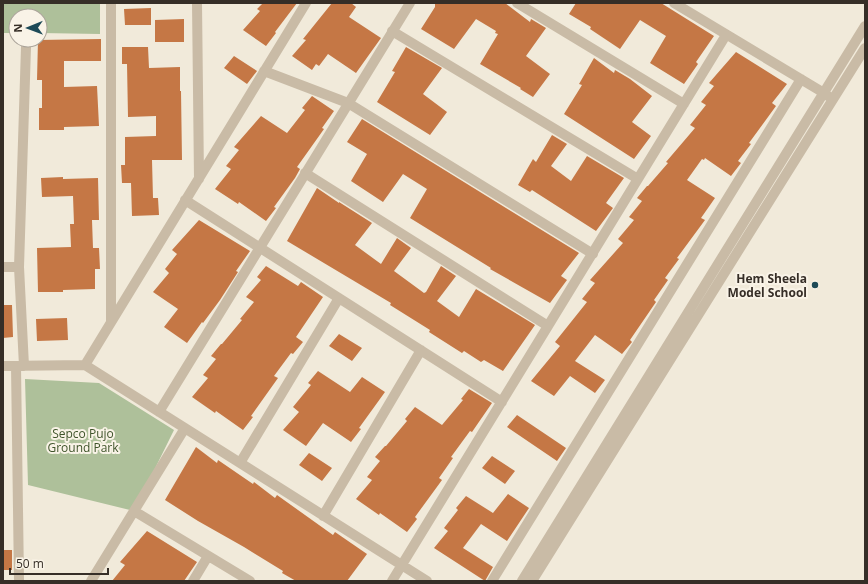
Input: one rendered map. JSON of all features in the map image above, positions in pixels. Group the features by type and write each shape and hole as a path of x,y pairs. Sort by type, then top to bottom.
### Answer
{"street":[{"path":"111,3 111,322"},
{"path":"197,3 198,179"},
{"path":"85,365 306,3"},
{"path":"159,412 410,3"},
{"path":"517,3 684,104"},
{"path":"674,3 824,92 832,100"},
{"path":"522,581 865,26"},
{"path":"392,31 638,179"},
{"path":"392,581 726,35"},
{"path":"19,581 19,267 26,48"},
{"path":"532,581 865,48"},
{"path":"264,71 348,103 593,254"},
{"path":"492,581 801,79"},
{"path":"305,173 548,326"},
{"path":"185,200 502,402"},
{"path":"3,267 19,267"},
{"path":"240,463 338,298"},
{"path":"323,516 421,350"},
{"path":"3,366 85,365 427,581"},
{"path":"91,581 185,428"},
{"path":"134,511 250,581"},
{"path":"193,581 208,556"}],"green space":[{"path":"3,3 100,3 100,34 48,33 48,8 8,8 8,33 3,33"},
{"name":"Sepco Pujo Ground Park","path":"25,379 99,383 174,430 134,511 28,485"}],"building":[{"path":"263,3 297,3 266,46 243,30 260,11 257,9"},
{"path":"332,3 351,3 356,7 349,17 381,38 356,73 328,54 319,66 316,64 312,70 292,56 306,40 303,39"},
{"path":"435,3 505,3 530,22 531,19 546,28 526,56 550,74 533,97 520,89 521,88 480,64 498,34 495,33 496,31 476,19 454,49 421,29 435,7"},
{"path":"576,3 661,3 714,36 696,62 698,64 684,84 650,63 666,36 640,20 620,49 590,29 591,27 569,14"},
{"path":"151,8 151,25 125,25 124,9"},
{"path":"184,19 184,42 155,42 155,20"},
{"path":"101,39 101,61 64,61 64,87 97,86 99,126 64,127 64,130 39,130 39,108 42,108 42,80 37,80 38,48 48,48 48,40"},
{"path":"122,47 148,47 149,68 180,67 182,160 152,160 153,198 158,198 159,215 132,216 131,183 122,183 121,165 125,165 125,137 156,136 156,116 128,117 127,64 122,64"},
{"path":"406,47 442,68 423,94 447,112 430,135 377,102 395,72 392,71"},
{"path":"736,52 787,84 772,103 776,106 749,143 751,144 738,161 741,163 731,176 705,158 704,160 702,159 687,180 715,198 701,218 705,220 677,258 679,259 665,278 668,280 654,300 656,302 630,340 632,342 622,354 595,335 575,361 605,380 595,393 570,376 554,396 531,381 560,346 555,342 587,302 582,299 595,283 590,280 623,243 618,239 634,220 629,217 642,201 637,198 668,163 666,162 695,128 690,125 706,105 701,102 714,86 709,83"},
{"path":"234,56 257,71 247,84 224,68"},
{"path":"594,58 614,73 615,70 630,79 652,96 632,122 651,136 634,159 564,114 582,85 579,84"},
{"path":"312,96 334,111 322,128 324,129 297,167 300,169 295,178 266,221 239,202 238,204 215,189 231,169 226,166 239,150 234,147 261,116 287,133 305,110 302,108"},
{"path":"362,119 579,253 561,276 567,280 550,303 490,269 491,268 410,218 427,189 403,174 383,202 351,181 367,154 347,142"},
{"path":"552,135 567,144 551,166 571,181 587,156 624,178 606,203 613,208 596,231 532,190 530,192 518,185 533,159 536,162"},
{"path":"63,177 63,179 98,178 99,220 92,220 93,248 99,248 100,269 95,269 95,289 63,290 63,292 38,292 37,248 71,247 70,224 74,224 73,196 42,197 41,178"},
{"path":"317,188 372,223 355,245 381,264 397,238 411,248 394,271 424,293 441,266 456,276 437,301 459,317 476,289 535,325 503,371 484,360 481,362 464,351 462,353 429,332 430,330 390,305 391,303 287,241"},
{"path":"199,220 250,251 236,271 238,272 220,300 187,343 164,327 178,309 153,292 169,273 165,269 177,254 172,250"},
{"path":"266,266 298,286 301,282 323,297 296,337 303,342 293,354 291,353 274,376 278,378 243,430 216,411 215,413 192,397 208,378 203,375 216,359 211,356 242,320 240,319 254,302 246,297 261,280 257,277"},
{"path":"3,305 12,305 13,337 3,338"},
{"path":"67,318 68,340 37,341 36,319"},
{"path":"339,334 362,348 352,361 329,346"},
{"path":"318,371 350,392 362,377 385,392 359,428 361,429 351,442 323,423 306,446 283,430 299,412 293,407 311,385 308,383"},
{"path":"469,389 492,403 472,432 470,431 451,457 453,458 439,478 442,480 415,517 417,519 407,532 380,513 379,515 356,499 372,480 367,477 380,461 375,457 407,421 405,419 415,407 442,425 463,400 461,399"},
{"path":"517,415 566,448 557,461 507,427"},
{"path":"196,447 217,463 218,460 253,484 254,482 275,498 277,495 333,535 335,532 367,554 347,581 296,581 282,573 283,571 165,500"},
{"path":"309,453 332,468 322,481 299,465"},
{"path":"492,456 515,471 505,484 482,468"},
{"path":"508,494 529,508 507,541 481,524 463,548 493,567 485,581 434,548 448,531 444,528 458,510 456,508 466,496 493,513"},
{"path":"147,531 197,562 184,581 112,581 125,565 120,562"},
{"path":"3,550 12,550 12,570 3,570"}],"place":[{"name":"Hem Sheela Model School","path":"815,285"}]}
